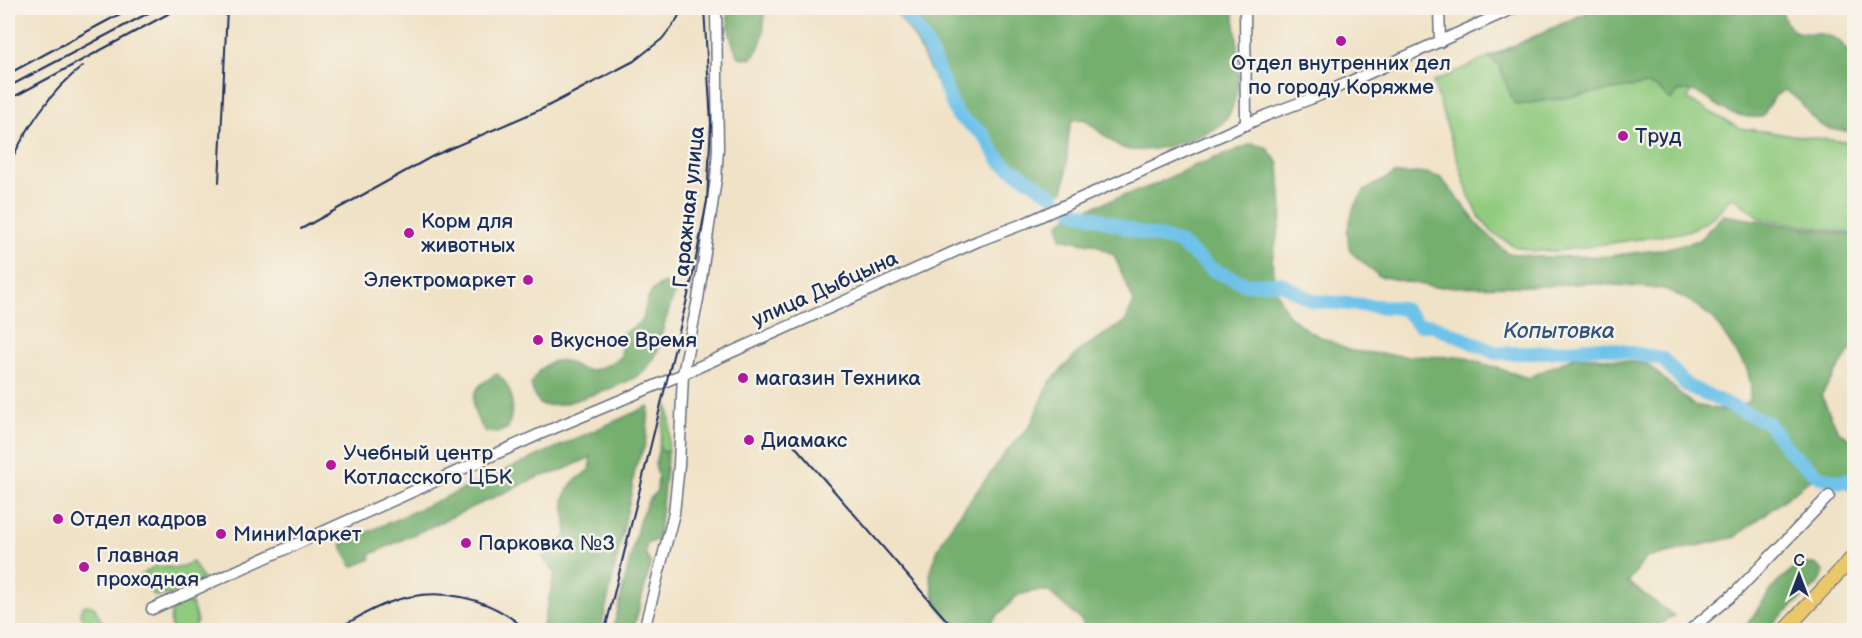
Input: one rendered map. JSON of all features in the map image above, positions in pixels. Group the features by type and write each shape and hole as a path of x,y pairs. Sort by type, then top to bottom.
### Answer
{"main road":[{"path":"1785,630 1854,556"}],"street":[{"name":"Гаражная улица","path":"644,630 674,513 679,465 683,374 698,299 716,179 718,148 716,8"},
{"path":"1245,8 1246,125"},
{"path":"1440,8 1440,42"},
{"name":"улица Дыбцына","path":"152,609 540,434 683,374 967,246 1318,96 1514,8"},
{"path":"1690,630 1737,591 1829,496"}],"green space":[{"path":"727,8 764,8 764,28 761,41 751,59 739,57 733,45"},
{"path":"893,8 1233,8 1239,65 1238,88 1228,116 1217,127 1191,139 1159,148 1131,150 1121,147 1084,119 1072,120 1063,191 1052,196 1040,193 975,135 943,96 914,37"},
{"name":"Труд","path":"1597,8 1691,90 1688,100 1739,128 1854,143 1854,234 1760,218 1732,196 1709,219 1680,233 1557,251 1534,251 1514,246 1494,234 1480,218 1468,193 1433,82"},
{"path":"1597,8 1781,8 1790,28 1796,32 1827,35 1836,39 1854,60 1854,131 1835,130 1822,126 1795,97 1784,90 1774,97 1762,117 1729,112 1692,91 1684,90 1677,93 1671,100 1659,89 1644,85 1518,105 1514,103 1499,65 1489,58"},
{"path":"1252,144 1266,147 1279,164 1282,213 1272,261 1275,289 1288,315 1308,331 1351,351 1404,356 1463,357 1528,378 1574,357 1596,357 1647,364 1693,405 1733,412 1749,400 1751,385 1747,369 1714,319 1690,301 1665,289 1587,283 1545,286 1433,287 1379,276 1350,251 1347,232 1354,207 1364,191 1394,174 1426,173 1441,178 1481,228 1507,253 1539,257 1609,256 1664,249 1699,240 1723,215 1854,236 1854,345 1821,395 1838,431 1854,442 1854,490 1814,477 1735,537 1646,558 1628,582 1674,616 1652,630 1084,630 1082,621 1048,591 1018,595 991,622 973,630 955,625 943,613 934,597 930,574 938,549 949,529 1006,452 1030,426 1050,382 1081,349 1125,322 1134,302 1114,255 1096,245 1061,238 1059,223 1073,214 1154,185 1191,167"},
{"path":"665,283 675,292 659,348 647,368 611,389 566,403 541,405 534,395 531,384 540,371 548,364 558,361 590,370 617,360 621,357 623,334 643,320 651,293"},
{"path":"497,374 503,379 510,392 512,406 510,420 508,428 498,433 486,432 474,411 473,399 480,386"},
{"path":"667,404 670,427 668,450 665,454 659,448"},
{"path":"649,406 644,448 635,467 601,630 549,630 543,625 555,572 542,557 554,550 567,534 564,500 573,482 589,470 591,457 558,472 538,477 369,555 371,559 352,567 341,544"},
{"path":"659,448 665,453 668,450 658,539 647,544 646,547 646,554 651,564 633,630 613,630 640,518 648,501 657,491 658,476 655,464"},
{"path":"193,562 203,580 170,595 155,596 140,576 155,566 178,568"},
{"path":"1803,564 1815,564 1824,572 1819,583 1765,630 1740,630 1746,626 1785,575"},
{"path":"186,601 192,604 197,621 192,630 172,630 172,609 176,603"},
{"path":"87,605 94,607 106,630 89,630 80,614 82,607"}],"waterway":[{"name":"Копытовка","path":"901,8 921,34 957,115 983,134 1001,162 1054,196"},
{"name":"Копытовка","path":"1073,211 1137,232 1178,242 1213,270 1246,284 1280,283 1313,301 1399,308 1405,310 1419,325 1432,325 1496,353 1533,353 1602,347 1663,359 1686,385 1768,423 1790,452 1820,477 1841,482 1854,478"}],"railway":[{"path":"8,74 131,8"},
{"path":"8,87 158,8"},
{"path":"8,100 179,8"},
{"path":"219,182 227,8"},
{"path":"301,229 433,156 544,108 634,61 662,39 683,8"},
{"path":"605,630 692,279 707,201 711,123 704,8"},
{"path":"8,166 23,138 49,99 83,66"},
{"path":"794,445 955,630"},
{"path":"334,630 388,603 425,595 461,597 479,602 496,609 526,630"}],"place":[{"name":"Отдел внутренних дел по городу Коряжме","path":"1341,41"},
{"name":"Труд","path":"1623,136"},
{"name":"Корм для животных","path":"409,233"},
{"name":"Электромаркет","path":"528,280"},
{"name":"Вкусное Время","path":"538,340"},
{"name":"магазин Техника","path":"743,378"},
{"name":"Диамакс","path":"749,440"},
{"name":"Учебный центр Котласского ЦБК","path":"331,465"},
{"name":"Отдел кадров","path":"58,519"},
{"name":"MиниMаркет","path":"221,534"},
{"name":"Парковка №3","path":"466,543"},
{"name":"Главная проходная","path":"84,567"}]}
